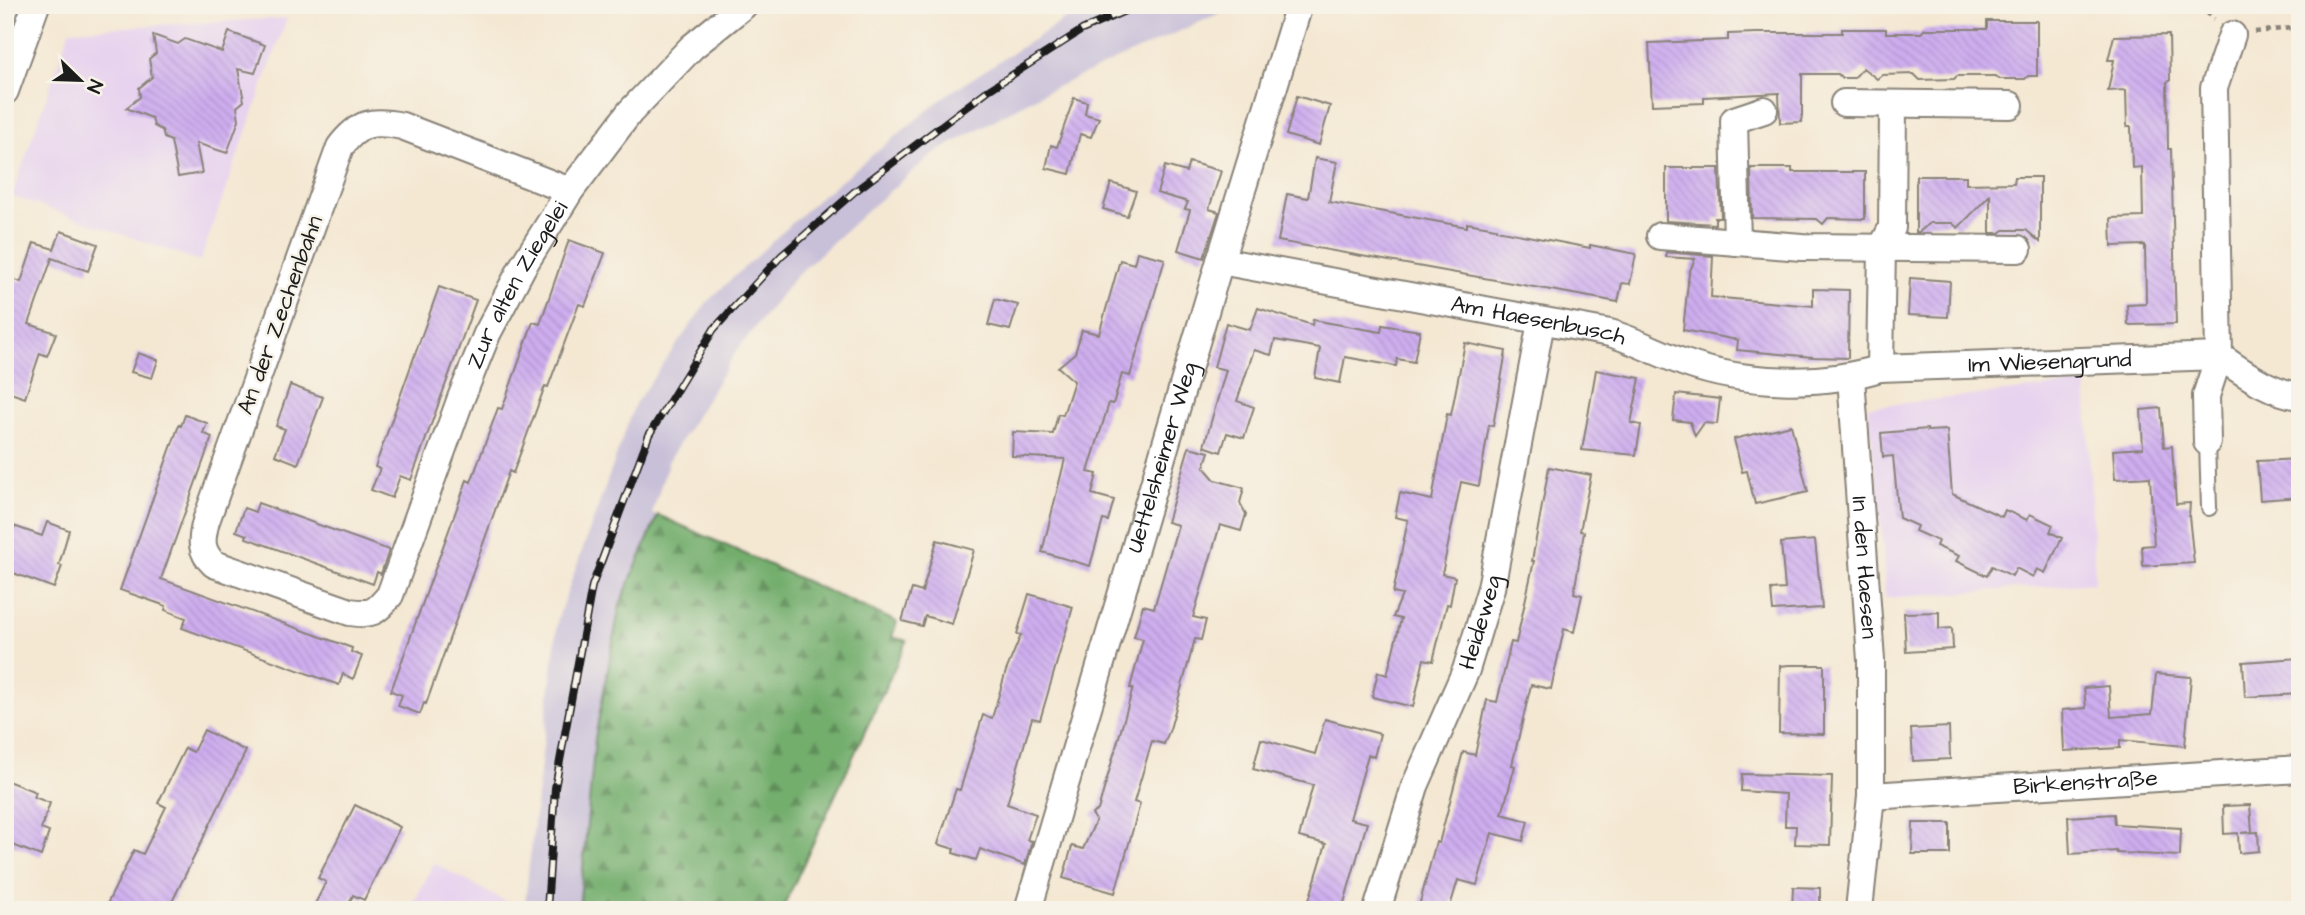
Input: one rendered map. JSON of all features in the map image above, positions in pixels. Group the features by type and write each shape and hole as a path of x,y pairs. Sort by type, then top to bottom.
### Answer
{"street":[{"path":"5,91 36,5"},
{"name":"Zur alten Ziegelei","path":"368,614 378,609 390,596 461,398 487,334 523,266 570,191 630,112 692,47 744,5"},
{"name":"Uettelsheimer Weg","path":"1028,910 1220,261 1299,5"},
{"path":"2207,442 2206,396 2219,356 2214,88 2232,35"},
{"path":"1844,103 2010,105"},
{"path":"1851,377 1880,368 1882,247 1892,228 1894,104"},
{"path":"1737,242 1734,120 1764,110"},
{"name":"An der Zechenbahn","path":"368,614 350,612 214,565 203,554 201,537 340,147 351,133 365,124 383,122 402,126 570,191"},
{"path":"1660,236 1802,247 2018,249"},
{"name":"Am Haesenbusch","path":"1220,261 1611,333 1685,363 1727,374 1771,380 1851,377"},
{"name":"Heideweg","path":"1377,910 1415,786 1466,670 1492,588 1541,321"},
{"path":"2219,356 2256,380 2286,394 2300,396"},
{"name":"Im Wiesengrund","path":"1880,368 2219,356"},
{"name":"In den Haesen","path":"1851,377 1871,660 1871,796 1859,910"},
{"name":"Birkenstraße","path":"1871,796 2300,769"}],"lane":[{"path":"2207,442 2209,508"}],"path":[{"path":"2232,35 2300,27"}],"shaded area":[{"path":"1094,5 1238,5 1045,92 933,154 796,276 737,350 669,460 652,514 658,515 620,604 595,739 579,910 524,910 558,618 635,404 707,302 819,198 948,94 1073,14"},
{"path":"287,18 200,261 12,196 70,30"},
{"path":"2086,383 2095,583 1885,598 1883,546 1868,407"},
{"path":"434,863 521,910 410,910"}],"green space":[{"path":"658,515 897,622 892,637 907,641 782,910 579,910 595,739 620,604"}],"building":[{"path":"1987,21 2037,21 2037,76 1999,79 1996,76 1957,76 1954,79 1920,80 1914,74 1882,75 1877,79 1863,68 1854,78 1842,78 1838,74 1802,74 1802,122 1780,123 1779,93 1704,97 1704,103 1652,105 1649,43 1728,40 1728,34 1842,33 1842,29 1886,29 1886,33 1921,33 1925,29 1987,29"},
{"path":"229,32 265,45 255,73 238,69 244,101 237,107 239,120 227,153 196,143 202,173 178,177 171,141 164,138 162,130 154,126 152,118 126,108 140,97 139,88 152,77 149,59 156,53 153,35 178,44 185,39 222,52"},
{"path":"2169,35 2168,149 2171,149 2176,324 2128,325 2127,305 2146,304 2145,245 2112,246 2111,218 2143,217 2142,167 2132,168 2131,127 2127,127 2126,90 2108,91 2114,60 2108,60 2114,36"},
{"path":"1297,96 1330,106 1319,145 1286,135"},
{"path":"1074,98 1087,102 1085,114 1099,118 1091,137 1080,134 1070,174 1046,168 1051,145 1057,147"},
{"path":"1315,158 1337,162 1329,202 1467,227 1467,223 1590,248 1590,245 1636,254 1630,284 1622,283 1618,302 1278,241 1287,194 1308,198"},
{"path":"1189,162 1221,171 1209,209 1219,212 1204,258 1178,250 1190,210 1185,209 1188,202 1157,193 1165,166 1186,172"},
{"path":"1666,168 1719,168 1721,218 1715,218 1715,224 1666,221"},
{"path":"1751,168 1792,168 1792,172 1865,172 1865,219 1828,218 1823,224 1817,219 1752,218"},
{"path":"1916,176 1966,176 1966,184 2014,183 2015,177 2040,177 2040,242 2026,230 1990,233 1990,195 1958,228 1952,223 1930,223 1916,232"},
{"path":"1111,183 1136,191 1127,216 1103,209"},
{"path":"61,231 98,244 88,271 52,258 29,324 56,333 47,356 40,353 25,398 5,391 5,289 9,278 21,282 34,243 54,249"},
{"path":"569,240 605,253 585,306 579,304 513,473 509,471 426,704 424,703 420,714 398,706 402,695 391,691 467,480 471,482 498,408 502,409 533,322 540,324"},
{"path":"1137,252 1165,259 1130,376 1122,374 1113,404 1109,403 1088,472 1097,474 1092,494 1114,500 1108,521 1103,520 1090,566 1042,552 1065,459 1012,456 1013,432 1053,434 1058,414 1063,415 1074,381 1058,367 1075,353 1082,330 1099,334 1120,260 1134,264"},
{"path":"1666,252 1713,256 1711,297 1813,306 1813,289 1849,290 1848,358 1737,350 1738,340 1683,330 1689,273 1695,259 1666,257"},
{"path":"1910,278 1950,281 1948,317 1908,315"},
{"path":"439,287 476,300 411,480 400,476 392,498 371,490 380,469 375,467"},
{"path":"995,299 1018,305 1010,330 988,325"},
{"path":"1258,308 1312,325 1313,320 1381,332 1382,325 1420,331 1414,362 1397,359 1396,366 1345,357 1340,383 1315,378 1320,348 1275,340 1271,355 1254,350 1237,401 1254,407 1244,438 1227,433 1221,452 1204,446 1226,370 1214,367 1226,323 1250,330"},
{"path":"1465,343 1506,351 1493,426 1489,425 1479,486 1461,482 1442,574 1455,577 1450,605 1447,604 1433,661 1424,659 1413,707 1372,697 1378,672 1387,675 1401,619 1393,617 1402,595 1393,593 1408,520 1395,517 1400,493 1432,500 1447,414 1451,415"},
{"path":"138,353 158,360 152,378 131,372"},
{"path":"1596,370 1640,378 1631,423 1641,425 1636,455 1582,450"},
{"path":"290,385 323,397 298,464 275,455 285,429 276,426"},
{"path":"1676,394 1720,399 1717,424 1704,423 1695,436 1690,422 1673,420"},
{"path":"2161,408 2164,447 2172,446 2176,504 2190,503 2194,563 2143,566 2142,546 2154,545 2150,477 2115,479 2113,450 2143,448 2141,410"},
{"path":"185,415 207,423 203,433 212,437 161,579 352,648 351,652 362,656 353,679 343,674 339,685 182,628 186,618 165,610 166,606 120,590 179,425 181,426"},
{"path":"1791,425 1808,492 1755,504 1747,471 1742,472 1734,439"},
{"path":"1947,430 1952,494 2002,517 2005,510 2027,520 2030,514 2053,525 2050,532 2062,538 2045,573 2037,569 2033,577 2016,568 2012,576 1992,566 1987,576 1956,561 1959,556 1936,546 1938,541 1915,531 1917,526 1899,518 1893,456 1883,457 1881,433"},
{"path":"1189,447 1209,452 1204,467 1215,480 1244,488 1240,503 1246,514 1241,531 1220,525 1193,617 1206,620 1201,640 1195,639 1164,744 1152,741 1134,802 1140,804 1115,893 1063,878 1072,846 1083,849 1096,820 1092,814 1098,810 1133,688 1130,688 1143,639 1134,637 1143,605 1154,608 1178,525 1167,522"},
{"path":"2300,459 2300,497 2260,500 2257,461"},
{"path":"1549,467 1591,475 1580,531 1584,532 1574,593 1582,595 1574,632 1564,629 1551,689 1531,685 1512,765 1515,766 1502,814 1528,821 1523,841 1492,833 1477,885 1458,880 1449,910 1418,910 1463,752 1475,755 1487,700 1497,702 1511,642 1516,643 1534,561"},
{"path":"258,503 389,550 381,574 377,572 373,584 246,538 247,535 236,531 244,508 255,512"},
{"path":"47,522 69,530 59,565 62,566 54,588 5,570 5,523 42,536"},
{"path":"937,540 974,550 952,624 925,616 922,626 902,621 912,589 922,592"},
{"path":"1815,540 1822,608 1773,611 1771,590 1785,589 1781,543"},
{"path":"1029,594 1073,607 1040,720 1032,718 1007,804 1036,814 1027,840 1032,841 1025,865 980,849 976,860 953,853 954,849 938,844 956,789 960,790 983,715 992,718 1006,671 1021,635 1017,634"},
{"path":"1939,612 1939,629 1952,628 1953,649 1906,652 1904,613"},
{"path":"2300,658 2300,694 2245,697 2243,662"},
{"path":"1824,665 1824,734 1779,733 1780,666"},
{"path":"2156,674 2191,677 2185,746 2120,740 2120,748 2064,751 2062,710 2086,708 2084,688 2109,686 2111,717 2152,714"},
{"path":"1325,719 1380,734 1374,757 1368,755 1350,819 1367,823 1342,910 1306,910 1326,844 1299,837 1313,785 1253,769 1261,739 1315,754"},
{"path":"1949,727 1950,759 1913,761 1911,729"},
{"path":"204,730 246,751 168,910 118,910 107,904 134,850 143,854 166,807 158,803 185,748 193,752"},
{"path":"1742,774 1832,776 1830,845 1795,844 1796,826 1785,826 1786,794 1741,791"},
{"path":"5,780 36,792 34,797 50,803 41,829 49,832 41,856 5,842"},
{"path":"355,805 400,827 364,900 353,895 346,910 312,910 326,882 318,878"},
{"path":"2250,805 2252,832 2241,833 2258,832 2259,851 2239,853 2238,833 2224,834 2223,806"},
{"path":"2114,814 2115,824 2181,828 2180,856 2116,851 2070,854 2068,817"},
{"path":"1913,823 1950,823 1950,854 1912,854"},
{"path":"1793,887 1820,888 1820,910 1792,910"}],"railway":[{"path":"547,910 555,788 592,586 649,435 714,329 781,256 854,192 987,91 1082,30 1138,5"}]}
